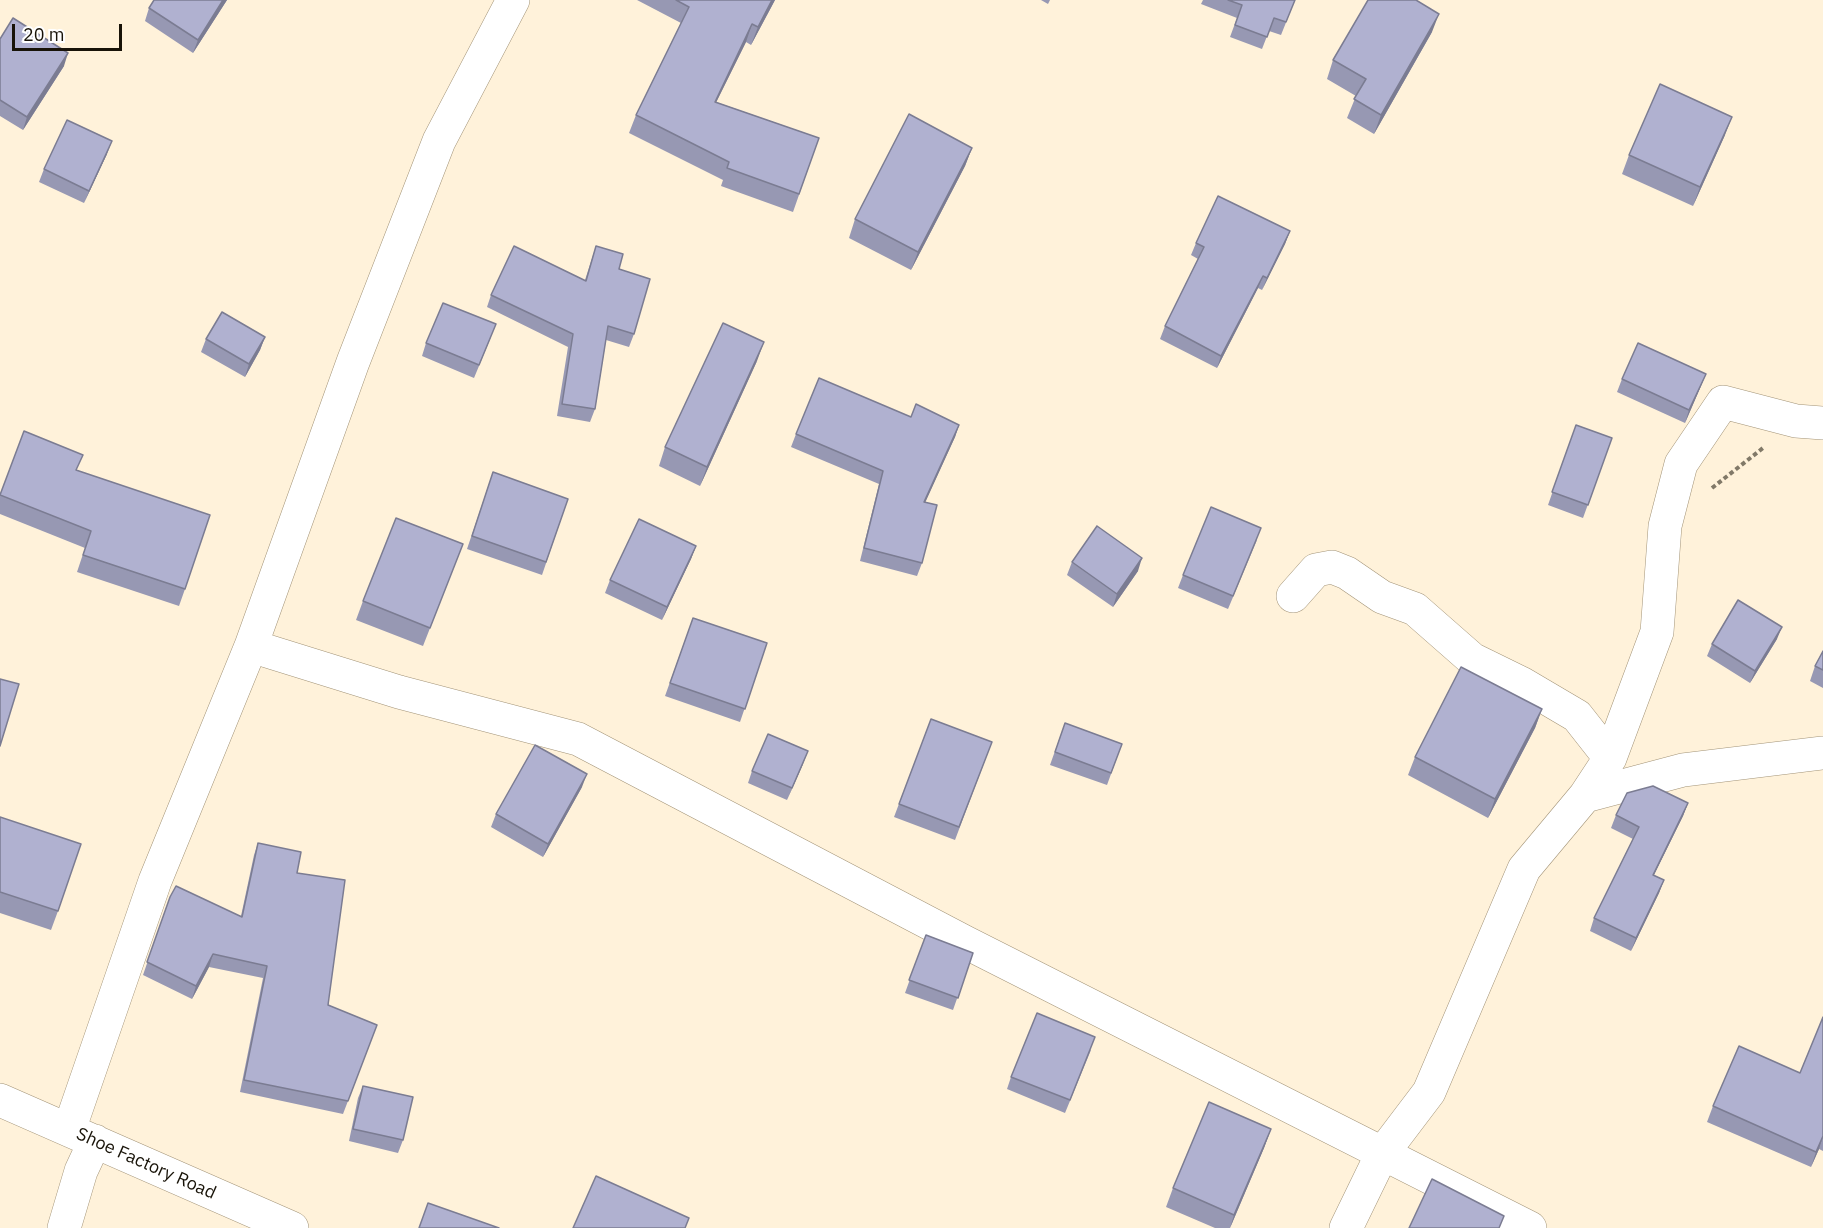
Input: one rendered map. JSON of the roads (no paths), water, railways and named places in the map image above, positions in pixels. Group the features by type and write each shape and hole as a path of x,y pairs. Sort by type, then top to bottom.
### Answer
{"street":[{"path":"64,1228 81,1171 82,1136 155,881 251,646 353,362 439,141 513,0"},
{"path":"1346,1228 1382,1154 1429,1092 1524,869 1585,796 1610,758 1658,632 1665,526 1681,464 1723,402 1810,422"},
{"path":"1293,596 1316,570 1332,567 1347,573 1382,597 1415,609 1472,659 1521,683 1577,716 1610,758"},
{"path":"251,646 399,692 578,739 965,942 1530,1228"},
{"path":"1585,796 1683,770 1823,753"},
{"name":"Shoe Factory Road","path":"0,1100 292,1228"}]}
